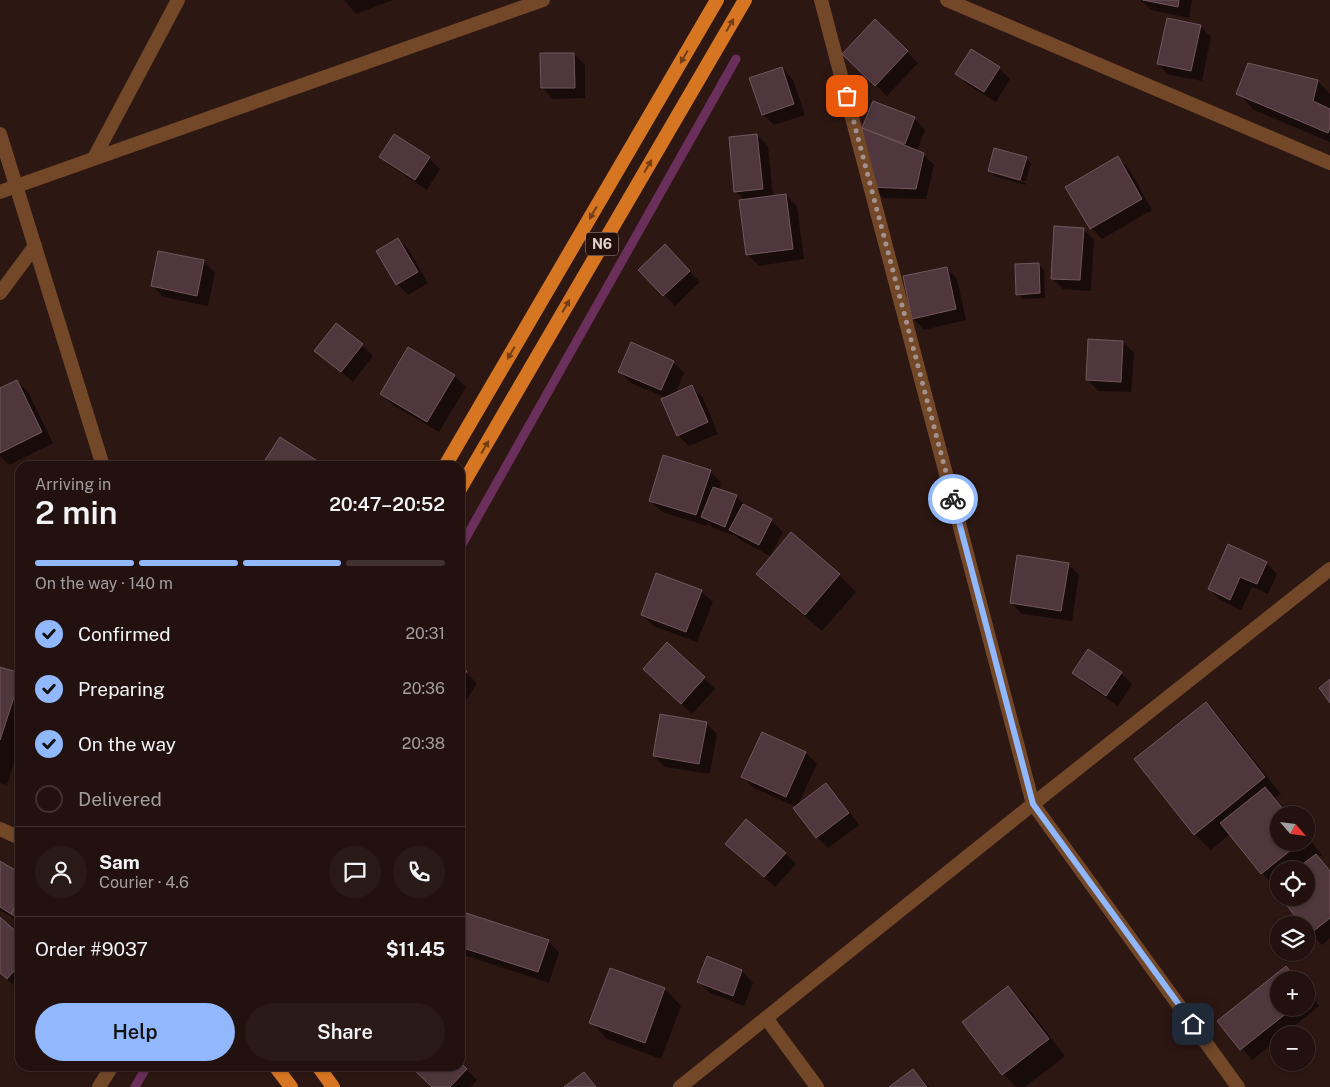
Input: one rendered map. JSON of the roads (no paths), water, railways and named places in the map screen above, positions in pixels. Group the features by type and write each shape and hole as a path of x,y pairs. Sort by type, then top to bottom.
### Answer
{"highway":[{"name":"N6","path":"448,461 717,0"},
{"name":"N6","path":"465,480 745,0"},
{"path":"279,1071 291,1087"},
{"path":"322,1071 333,1087"}],"street":[{"path":"94,158 178,0"},
{"path":"0,192 543,0"},
{"path":"821,0 1033,804 1238,1087"},
{"path":"946,0 1330,163"},
{"path":"0,134 101,461"},
{"path":"0,293 35,246"},
{"path":"680,1087 1330,569"},
{"path":"0,829 15,836"},
{"path":"766,1018 817,1087"},
{"path":"100,1087 109,1071"}],"waterway":[{"path":"465,539 736,59"},
{"path":"135,1087 144,1071"}]}
